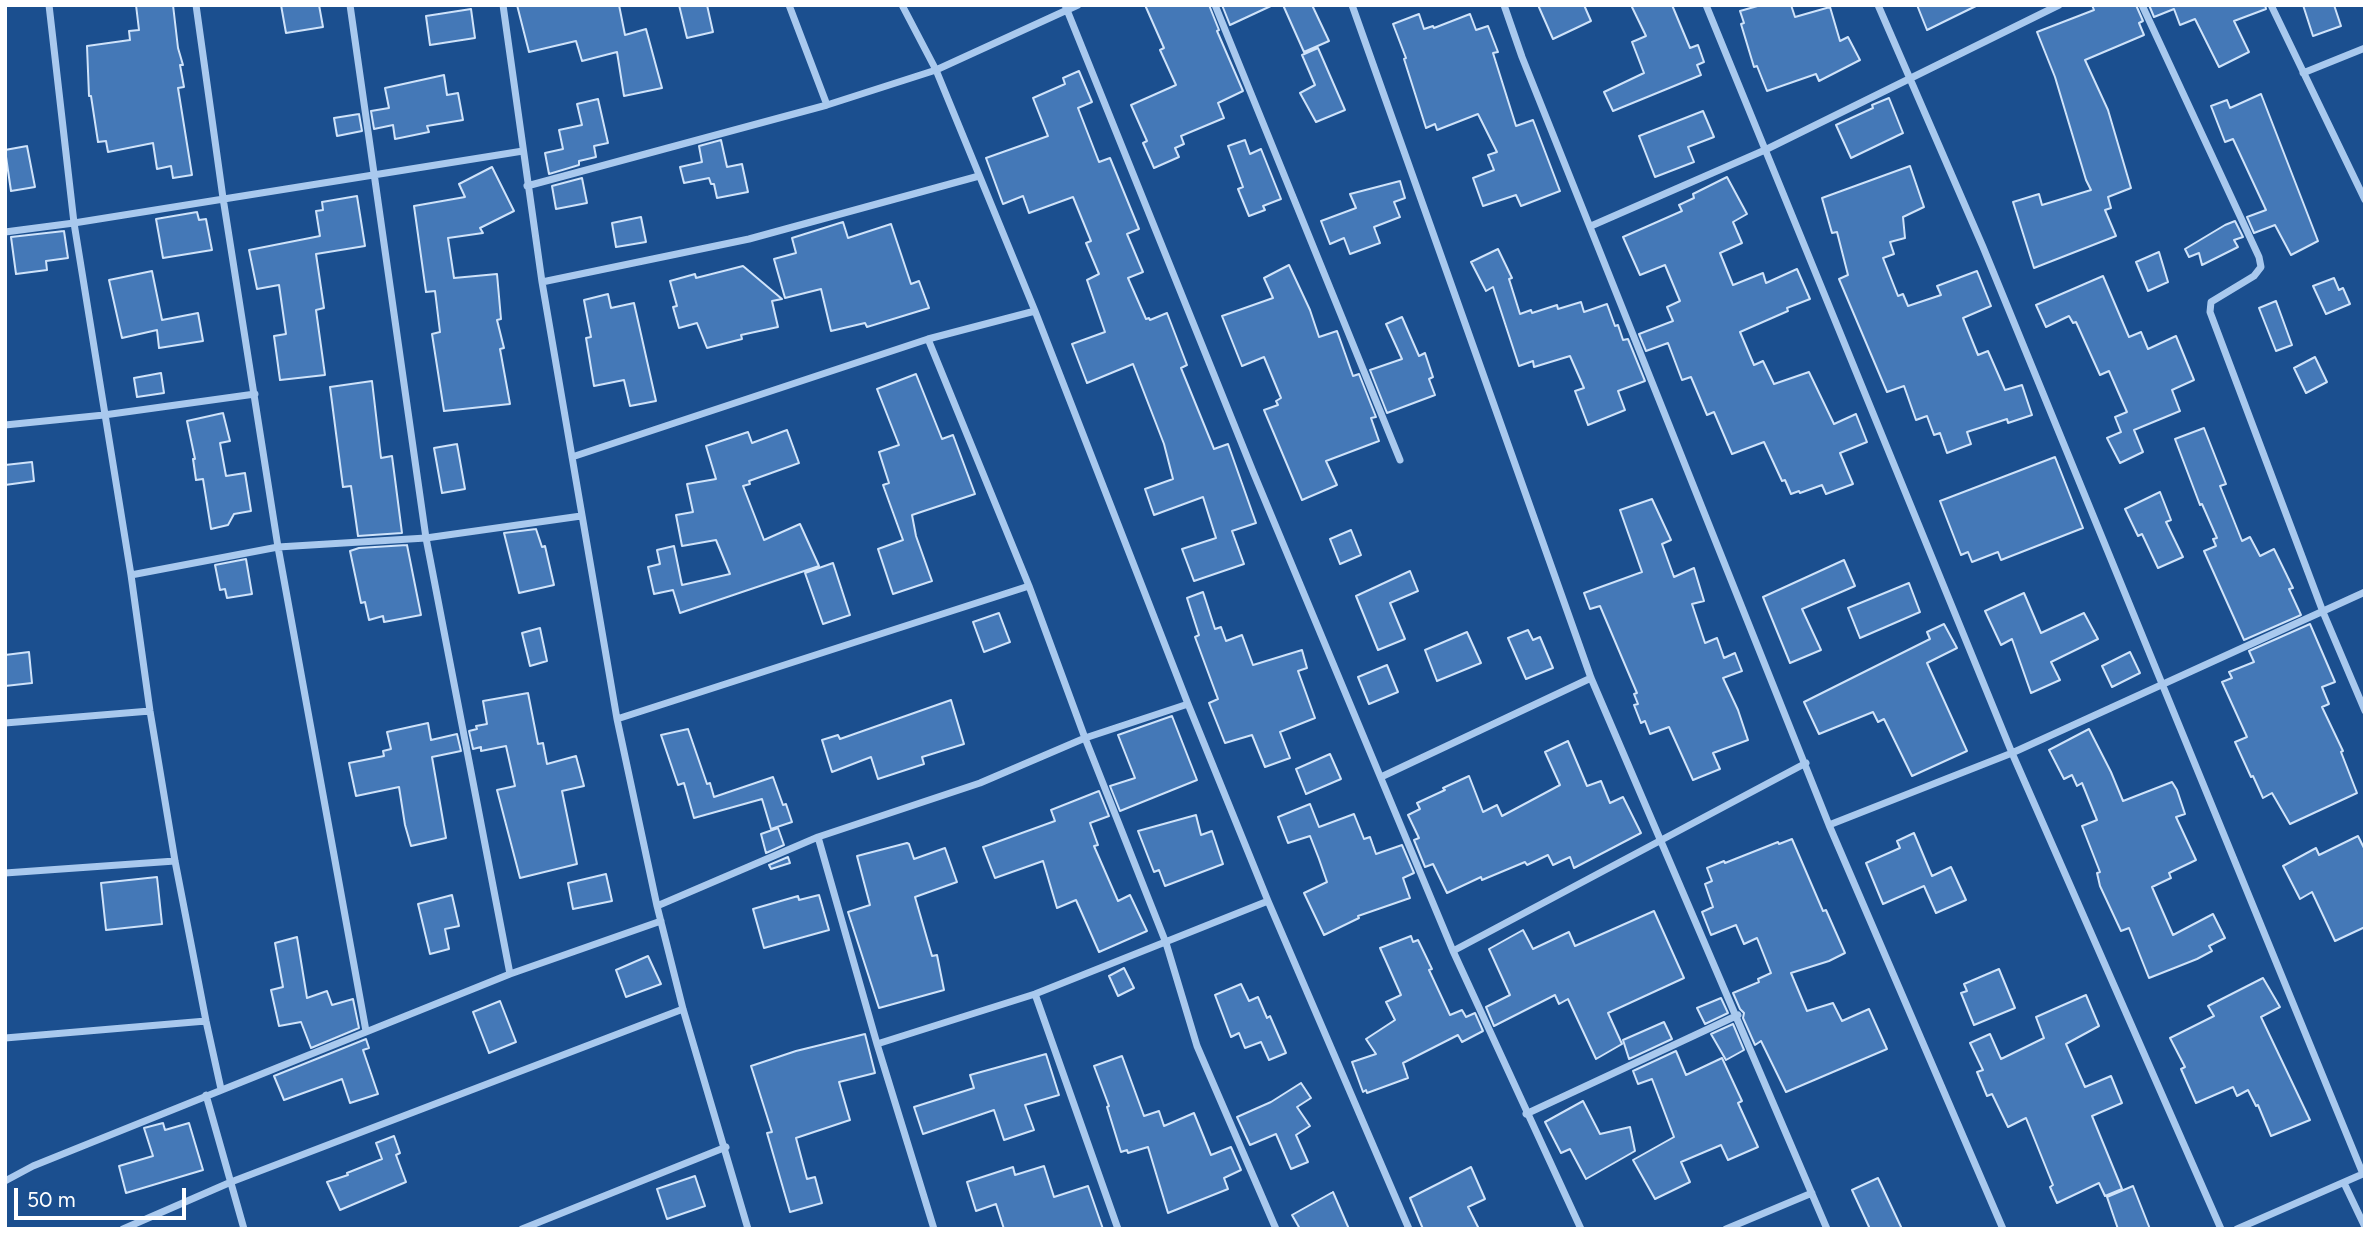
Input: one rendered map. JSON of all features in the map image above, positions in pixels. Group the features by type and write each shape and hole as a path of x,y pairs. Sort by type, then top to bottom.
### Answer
{"street":[{"path":"49,5 74,223 131,575 150,711 175,861 221,1090"},
{"path":"196,5 223,198 278,547 366,1031"},
{"path":"350,5 426,538 510,974"},
{"path":"503,5 542,282 617,719 657,906 683,1009 726,1147 748,1229"},
{"path":"789,5 827,105"},
{"path":"902,5 936,70 1035,311 1268,901 1409,1229"},
{"path":"527,186 827,105 936,70 1078,5"},
{"path":"1215,5 1400,460"},
{"path":"1352,5 1591,678 1828,1229"},
{"path":"1504,5 1522,57 1829,825 2003,1229"},
{"path":"1706,5 2012,753 2221,1229"},
{"path":"1878,5 1983,247 2364,1174 2237,1229"},
{"path":"1591,226 1765,150 2059,5"},
{"path":"2142,5 2259,257 2261,267 2254,276 2211,302 2210,312 2323,612 2365,711"},
{"path":"2271,5 2365,200"},
{"path":"1067,8 1249,462 1453,951 1581,1229"},
{"path":"2303,73 2365,48"},
{"path":"5,232 523,150"},
{"path":"542,282 749,239 979,177"},
{"path":"572,457 928,339 1035,311"},
{"path":"928,339 1029,586 1085,738 1166,943 1197,1046 1276,1229"},
{"path":"5,425 104,415 255,394"},
{"path":"131,575 278,547 426,538 581,516"},
{"path":"617,719 1029,586"},
{"path":"1829,825 2012,753 2365,592"},
{"path":"1381,777 1591,678"},
{"path":"657,906 817,837 980,783 1085,738 1188,704"},
{"path":"5,723 150,711"},
{"path":"1453,951 1806,763"},
{"path":"817,837 934,1229"},
{"path":"5,873 175,861"},
{"path":"877,1044 1035,994 1268,901"},
{"path":"5,1181 33,1166 366,1031 510,974 661,921"},
{"path":"1035,994 1118,1229"},
{"path":"123,1229 231,1182 683,1009"},
{"path":"1526,1114 1738,1015"},
{"path":"5,1038 206,1021"},
{"path":"206,1096 244,1229"},
{"path":"522,1229 726,1147"},
{"path":"2344,1183 2365,1227"},
{"path":"1726,1229 1812,1193"}],"building":[{"path":"136,5 173,5 178,48 183,65 180,65 184,87 178,88 192,175 173,178 171,166 157,169 153,143 108,152 106,141 98,142 89,96 87,46 130,40 129,31 139,30"},
{"path":"281,5 319,5 323,27 286,33"},
{"path":"517,5 619,5 625,35 646,29 662,88 624,96 617,52 582,61 576,41 529,52"},
{"path":"679,5 707,5 713,32 687,38"},
{"path":"1145,5 1209,5 1219,30 1217,31 1243,91 1218,103 1224,118 1181,136 1184,144 1175,148 1179,157 1154,168 1143,143 1147,141 1131,105 1176,85 1160,50 1164,48"},
{"path":"1222,5 1273,5 1230,25"},
{"path":"1283,5 1312,5 1329,41 1304,52"},
{"path":"1538,5 1584,5 1591,21 1553,39"},
{"path":"1631,5 1672,5 1690,48 1698,45 1704,62 1697,65 1701,75 1613,111 1604,92 1644,73 1632,42 1646,36"},
{"path":"1761,5 1791,5 1795,17 1830,7 1840,41 1848,37 1860,60 1819,81 1816,74 1767,91 1757,66 1754,67 1741,24 1744,23 1740,11"},
{"path":"1917,5 1978,5 1927,30"},
{"path":"2092,5 2136,5 2143,21 2139,23 2144,35 2085,60 2108,110 2131,188 2108,197 2111,208 2105,210 2116,236 2034,268 2013,202 2039,194 2042,205 2091,190 2055,77 2037,32 2094,10"},
{"path":"2149,5 2265,5 2266,9 2234,21 2249,52 2219,67 2195,19 2180,25 2174,9 2154,17"},
{"path":"2303,5 2334,5 2341,26 2313,36"},
{"path":"471,9 475,38 430,45 426,16"},
{"path":"1419,14 1424,29 1434,28 1470,14 1476,30 1488,26 1498,52 1493,53 1516,126 1533,120 1560,191 1521,206 1516,195 1483,206 1473,178 1494,170 1488,155 1497,152 1478,114 1437,130 1435,124 1426,128 1404,59 1406,58 1393,24"},
{"path":"1318,48 1345,110 1316,122 1300,93 1315,85 1302,55"},
{"path":"1079,71 1092,102 1078,108 1099,162 1110,158 1139,229 1127,234 1143,272 1128,278 1146,319 1167,313 1187,365 1181,368 1214,449 1228,444 1256,523 1232,531 1244,564 1194,581 1182,549 1216,538 1203,497 1154,515 1145,489 1173,479 1164,444 1133,364 1087,383 1072,344 1105,332 1087,280 1099,274 1086,243 1091,241 1073,197 1029,213 1023,196 1003,204 986,158 1048,136 1033,98 1065,84 1063,78"},
{"path":"444,75 447,95 458,93 463,120 427,126 429,132 395,139 393,125 374,129 371,111 389,108 385,88"},
{"path":"2261,94 2318,241 2291,255 2275,225 2254,233 2247,217 2266,210 2233,139 2225,142 2211,106 2227,100 2230,108"},
{"path":"1889,98 1903,133 1851,158 1836,125"},
{"path":"598,99 608,143 594,146 596,157 549,174 545,153 563,149 559,130 582,125 577,104"},
{"path":"1703,111 1714,137 1688,147 1694,162 1655,177 1639,136"},
{"path":"359,114 362,131 337,136 334,118"},
{"path":"721,140 727,167 742,164 748,192 717,198 714,184 711,184 709,178 684,183 680,167 702,162 699,146"},
{"path":"1245,140 1250,154 1261,149 1281,199 1263,206 1265,210 1249,216 1238,189 1243,187 1228,146"},
{"path":"27,146 35,187 11,191 5,150"},
{"path":"1910,166 1924,207 1903,217 1905,238 1890,242 1894,254 1883,258 1898,296 1903,294 1908,306 1941,295 1937,286 1977,271 1991,306 1963,318 1978,355 1988,351 2005,390 2022,385 2032,415 2008,423 2007,419 1967,432 1971,444 1947,453 1940,433 1934,435 1927,416 1916,420 1904,386 1887,392 1839,279 1848,275 1837,232 1832,233 1822,198"},
{"path":"492,167 514,211 480,228 483,233 448,238 454,278 497,274 501,319 497,320 504,348 500,349 510,404 444,411 432,334 440,332 435,291 426,292 414,206 465,197 459,184"},
{"path":"1727,177 1747,214 1733,222 1742,243 1720,253 1733,285 1763,273 1766,283 1797,269 1810,299 1740,332 1754,365 1763,361 1774,384 1809,372 1834,424 1856,414 1867,442 1840,453 1853,484 1826,494 1822,485 1791,494 1764,442 1732,454 1714,412 1707,415 1691,377 1682,380 1668,343 1646,351 1639,334 1673,321 1667,307 1680,301 1665,265 1640,275 1623,237 1682,211 1679,205 1694,198 1693,194"},
{"path":"582,178 587,203 556,209 552,186"},
{"path":"1400,181 1405,198 1394,202 1400,217 1374,227 1380,243 1350,254 1344,238 1330,244 1321,221 1356,208 1350,194"},
{"path":"357,196 365,246 316,254 324,308 316,310 325,375 280,380 274,336 286,334 279,285 257,289 249,250 320,236 316,211 323,210 322,202"},
{"path":"197,212 199,220 206,219 212,250 163,258 156,219"},
{"path":"641,217 646,242 616,247 612,223"},
{"path":"2235,221 2243,237 2234,240 2238,247 2202,265 2199,253 2189,257 2185,249"},
{"path":"843,222 848,238 891,224 911,284 919,281 929,308 867,327 865,323 831,331 821,289 785,298 774,259 796,253 792,238"},
{"path":"64,231 68,258 46,261 47,270 16,274 11,237"},
{"path":"1498,249 1512,278 1509,279 1520,314 1557,305 1558,309 1581,302 1584,312 1607,304 1623,340 1628,339 1645,381 1618,391 1625,410 1588,425 1575,391 1584,388 1570,356 1534,367 1533,361 1519,366 1493,287 1486,291 1471,262"},
{"path":"2159,252 2168,282 2148,291 2136,262"},
{"path":"1289,265 1319,337 1337,331 1353,376 1359,374 1376,417 1371,418 1379,441 1326,461 1337,485 1302,500 1264,410 1278,405 1276,401 1281,398 1264,357 1242,366 1222,316 1273,298 1264,278"},
{"path":"743,266 782,299 772,301 778,327 741,335 742,339 707,348 697,323 679,328 673,307 677,306 670,281 695,274 696,278"},
{"path":"152,271 162,320 198,313 203,341 159,348 157,330 122,338 109,280"},
{"path":"2103,276 2129,337 2141,332 2148,349 2176,336 2194,380 2172,390 2180,411 2134,430 2143,452 2120,463 2107,438 2121,432 2115,417 2127,412 2109,371 2100,375 2076,322 2073,323 2069,316 2046,327 2036,305"},
{"path":"2334,278 2339,290 2343,288 2350,304 2326,314 2313,286"},
{"path":"608,294 611,308 634,303 656,401 630,406 624,380 594,386 586,338 591,337 584,300"},
{"path":"2276,301 2292,345 2276,351 2259,308"},
{"path":"1402,317 1419,356 1425,353 1433,377 1429,379 1435,395 1387,413 1370,370 1402,359 1386,324"},
{"path":"2315,357 2327,382 2306,393 2294,368"},
{"path":"161,373 164,393 137,397 134,378"},
{"path":"916,374 942,439 953,435 975,494 912,515 916,536 932,581 893,594 878,549 903,540 883,485 889,483 879,452 899,445 877,389"},
{"path":"372,381 381,458 392,456 402,533 358,536 351,486 343,487 330,387"},
{"path":"223,413 230,441 220,443 226,476 245,473 251,511 234,514 228,525 211,529 203,479 196,480 195,459 187,421"},
{"path":"2204,428 2226,484 2220,486 2242,541 2250,537 2260,556 2274,549 2293,588 2289,589 2301,615 2244,640 2204,551 2216,546 2213,539 2217,538 2202,504 2200,505 2175,439"},
{"path":"787,430 799,463 749,481 750,484 743,486 764,540 800,524 819,566 680,613 673,590 654,594 648,567 660,564 657,550 674,546 682,585 730,574 716,540 682,546 676,515 693,512 687,484 716,479 706,446 748,432 752,443"},
{"path":"457,444 465,489 442,493 434,448"},
{"path":"2055,457 2083,528 2001,560 1998,552 1972,562 1968,552 1961,555 1940,501"},
{"path":"32,462 34,481 5,485 5,465"},
{"path":"2160,492 2171,520 2166,522 2183,557 2158,568 2142,534 2138,536 2125,509"},
{"path":"1652,499 1671,540 1662,544 1674,577 1694,568 1704,601 1692,604 1705,643 1717,638 1724,658 1735,653 1742,671 1723,678 1748,740 1713,753 1720,769 1693,780 1669,727 1650,734 1645,721 1641,723 1634,705 1638,704 1634,694 1637,693 1600,606 1590,609 1584,593 1642,572 1620,510"},
{"path":"536,529 542,547 545,546 554,585 519,593 504,533"},
{"path":"1351,530 1361,555 1340,564 1330,539"},
{"path":"407,545 421,615 384,622 383,616 369,620 365,602 361,603 350,551"},
{"path":"246,559 252,594 227,598 225,589 220,590 215,565"},
{"path":"1844,560 1855,586 1802,609 1821,650 1790,663 1763,597"},
{"path":"833,563 850,615 823,624 805,573"},
{"path":"1410,571 1418,591 1390,603 1405,639 1378,650 1356,596"},
{"path":"1909,583 1920,612 1860,638 1848,608"},
{"path":"1203,592 1215,629 1221,627 1226,641 1242,635 1253,665 1302,650 1307,668 1298,671 1315,718 1280,732 1290,758 1265,767 1252,735 1225,743 1209,703 1218,699 1195,637 1199,635 1187,598"},
{"path":"2024,593 2041,633 2084,613 2098,639 2051,662 2060,680 2031,693 2012,639 2001,645 1985,611"},
{"path":"999,613 1010,642 984,652 973,622"},
{"path":"1944,624 1957,648 1927,663 1967,751 1912,776 1884,719 1878,722 1873,712 1819,734 1804,702 1930,639 1927,632"},
{"path":"2310,624 2335,682 2322,687 2329,704 2322,707 2343,751 2341,752 2357,793 2290,824 2272,793 2263,798 2253,776 2251,777 2235,742 2247,737 2222,682 2232,678 2229,672 2254,662 2249,651"},
{"path":"540,628 547,661 530,666 522,633"},
{"path":"1528,630 1533,640 1540,637 1553,668 1526,679 1508,638"},
{"path":"1467,632 1481,663 1437,681 1425,650"},
{"path":"29,652 32,683 5,686 5,655"},
{"path":"2130,652 2140,673 2112,687 2102,666"},
{"path":"1387,665 1398,692 1369,704 1358,677"},
{"path":"528,693 538,744 543,743 547,764 576,756 584,786 562,791 577,864 520,878 497,790 515,786 506,746 481,751 481,747 473,749 469,731 477,729 476,726 487,724 483,701"},
{"path":"951,700 964,744 922,757 924,764 878,779 871,757 832,772 822,740 838,735 840,739"},
{"path":"1172,716 1197,780 1120,811 1110,786 1135,778 1118,735"},
{"path":"428,723 431,740 457,734 461,751 432,757 446,838 411,846 399,787 356,796 349,763 384,756 383,751 391,749 387,732"},
{"path":"688,729 714,797 773,777 792,822 771,829 762,799 694,818 684,783 678,785 661,735"},
{"path":"2089,729 2123,801 2172,782 2177,790 2185,814 2176,817 2196,860 2169,873 2171,878 2152,887 2173,935 2213,914 2225,938 2209,946 2212,951 2197,959 2149,978 2129,928 2121,931 2100,886 2097,873 2100,872 2082,826 2097,820 2082,783 2077,786 2072,775 2064,779 2049,750"},
{"path":"1568,741 1587,786 1601,781 1610,803 1623,797 1641,833 1574,868 1570,857 1553,865 1548,855 1482,880 1481,877 1447,893 1433,864 1425,867 1414,840 1419,838 1408,815 1420,809 1417,803 1469,776 1483,812 1497,805 1502,816 1560,785 1545,752"},
{"path":"1330,754 1341,779 1306,794 1296,769"},
{"path":"1099,791 1109,816 1090,823 1098,845 1094,846 1118,901 1130,895 1147,931 1099,952 1076,900 1057,908 1043,861 995,878 983,847 1055,821 1051,810"},
{"path":"1310,804 1319,827 1354,814 1364,839 1370,837 1376,854 1402,845 1414,873 1403,878 1410,898 1358,916 1359,918 1324,935 1304,893 1327,882 1319,859 1310,836 1288,843 1278,817"},
{"path":"1196,815 1201,835 1212,831 1223,864 1165,886 1159,870 1154,872 1138,831"},
{"path":"778,828 784,845 766,853 761,834"},
{"path":"1914,833 1932,876 1951,867 1966,900 1936,913 1924,886 1883,904 1866,863 1900,848 1897,841"},
{"path":"2358,836 2365,850 2365,927 2335,941 2312,892 2300,899 2283,866 2316,848 2319,855"},
{"path":"1792,839 1823,911 1826,910 1845,953 1791,973 1807,1011 1833,1003 1842,1021 1869,1009 1887,1049 1786,1092 1761,1041 1755,1045 1743,1018 1744,1013 1733,993 1759,982 1758,979 1771,973 1757,938 1744,944 1736,925 1711,935 1702,912 1713,907 1705,884 1712,881 1707,868"},
{"path":"907,843 914,859 945,848 957,882 915,897 932,956 937,955 944,990 879,1008 848,912 870,905 857,856"},
{"path":"788,857 790,863 771,869 769,865"},
{"path":"606,874 612,901 573,909 568,883"},
{"path":"157,877 162,924 106,930 101,883"},
{"path":"452,895 459,926 445,929 449,949 430,954 418,904"},
{"path":"819,895 829,930 764,948 753,909 798,896 799,900"},
{"path":"1654,911 1684,978 1608,1013 1622,1044 1596,1059 1568,999 1559,1004 1555,995 1494,1026 1486,1007 1510,995 1489,949 1523,930 1533,949 1569,932 1575,946"},
{"path":"1411,936 1413,942 1418,940 1450,1015 1462,1010 1466,1017 1475,1013 1483,1031 1462,1042 1458,1035 1403,1063 1408,1078 1367,1093 1366,1090 1363,1092 1352,1062 1376,1054 1366,1039 1395,1020 1386,1002 1401,995 1380,948"},
{"path":"297,937 307,998 327,991 332,1005 353,999 359,1028 311,1048 301,1022 279,1026 271,990 283,987 275,943"},
{"path":"648,956 661,984 626,997 616,970"},
{"path":"1124,968 1134,988 1118,996 1109,976"},
{"path":"1999,969 2015,1008 1974,1025 1961,993 1967,991 1964,984"},
{"path":"2263,978 2280,1007 2261,1017 2310,1120 2271,1136 2258,1105 2256,1106 2248,1090 2237,1096 2233,1087 2196,1103 2181,1069 2185,1067 2170,1038 2214,1016 2208,1006"},
{"path":"1241,984 1249,1001 1258,997 1267,1018 1270,1016 1286,1053 1269,1060 1261,1042 1245,1048 1239,1033 1231,1037 1215,995"},
{"path":"2086,995 2099,1026 2066,1044 2085,1087 2111,1076 2122,1103 2092,1116 2122,1189 2105,1196 2099,1183 2057,1203 2050,1187 2053,1185 2026,1118 2008,1127 1992,1094 1987,1096 1977,1072 1983,1070 1970,1043 1990,1034 2001,1059 2044,1038 2036,1017"},
{"path":"1721,998 1728,1013 1705,1024 1697,1008"},
{"path":"500,1001 516,1042 489,1053 473,1012"},
{"path":"1664,1022 1672,1039 1629,1059 1623,1040"},
{"path":"1733,1024 1744,1050 1726,1060 1711,1034"},
{"path":"865,1034 875,1073 839,1082 850,1120 796,1138 807,1179 815,1177 822,1203 790,1212 767,1133 772,1132 751,1066 796,1051"},
{"path":"366,1039 369,1048 363,1050 378,1094 350,1103 342,1079 284,1100 274,1076"},
{"path":"1676,1051 1686,1075 1722,1058 1742,1101 1738,1103 1758,1147 1728,1160 1721,1145 1681,1162 1690,1182 1655,1199 1633,1160 1674,1137 1652,1079 1638,1084 1633,1071"},
{"path":"1046,1054 1059,1095 1025,1105 1034,1130 1004,1140 994,1110 923,1134 914,1107 974,1088 970,1075"},
{"path":"1122,1056 1144,1116 1159,1111 1164,1126 1194,1113 1211,1155 1231,1147 1241,1170 1224,1178 1228,1189 1168,1213 1148,1147 1128,1153 1127,1150 1121,1152 1107,1107 1109,1106 1094,1066"},
{"path":"1301,1083 1311,1098 1297,1107 1310,1126 1296,1135 1308,1162 1291,1169 1276,1134 1250,1145 1237,1117 1271,1102"},
{"path":"1583,1101 1600,1134 1630,1127 1635,1151 1586,1179 1570,1149 1561,1153 1545,1122"},
{"path":"163,1123 165,1130 189,1123 203,1170 126,1193 119,1166 153,1156 144,1128"},
{"path":"394,1136 400,1153 396,1155 406,1182 340,1210 327,1182 382,1159 376,1143"},
{"path":"1044,1166 1054,1197 1088,1186 1103,1229 1004,1229 996,1204 976,1211 967,1182 1013,1167 1015,1175"},
{"path":"1471,1167 1485,1199 1468,1207 1479,1229 1423,1229 1410,1198"},
{"path":"695,1176 705,1206 667,1219 657,1189"},
{"path":"1878,1178 1902,1229 1870,1229 1852,1190"},
{"path":"2133,1186 2150,1229 2118,1229 2107,1197"},
{"path":"1333,1192 1349,1229 1300,1229 1292,1215"}]}
